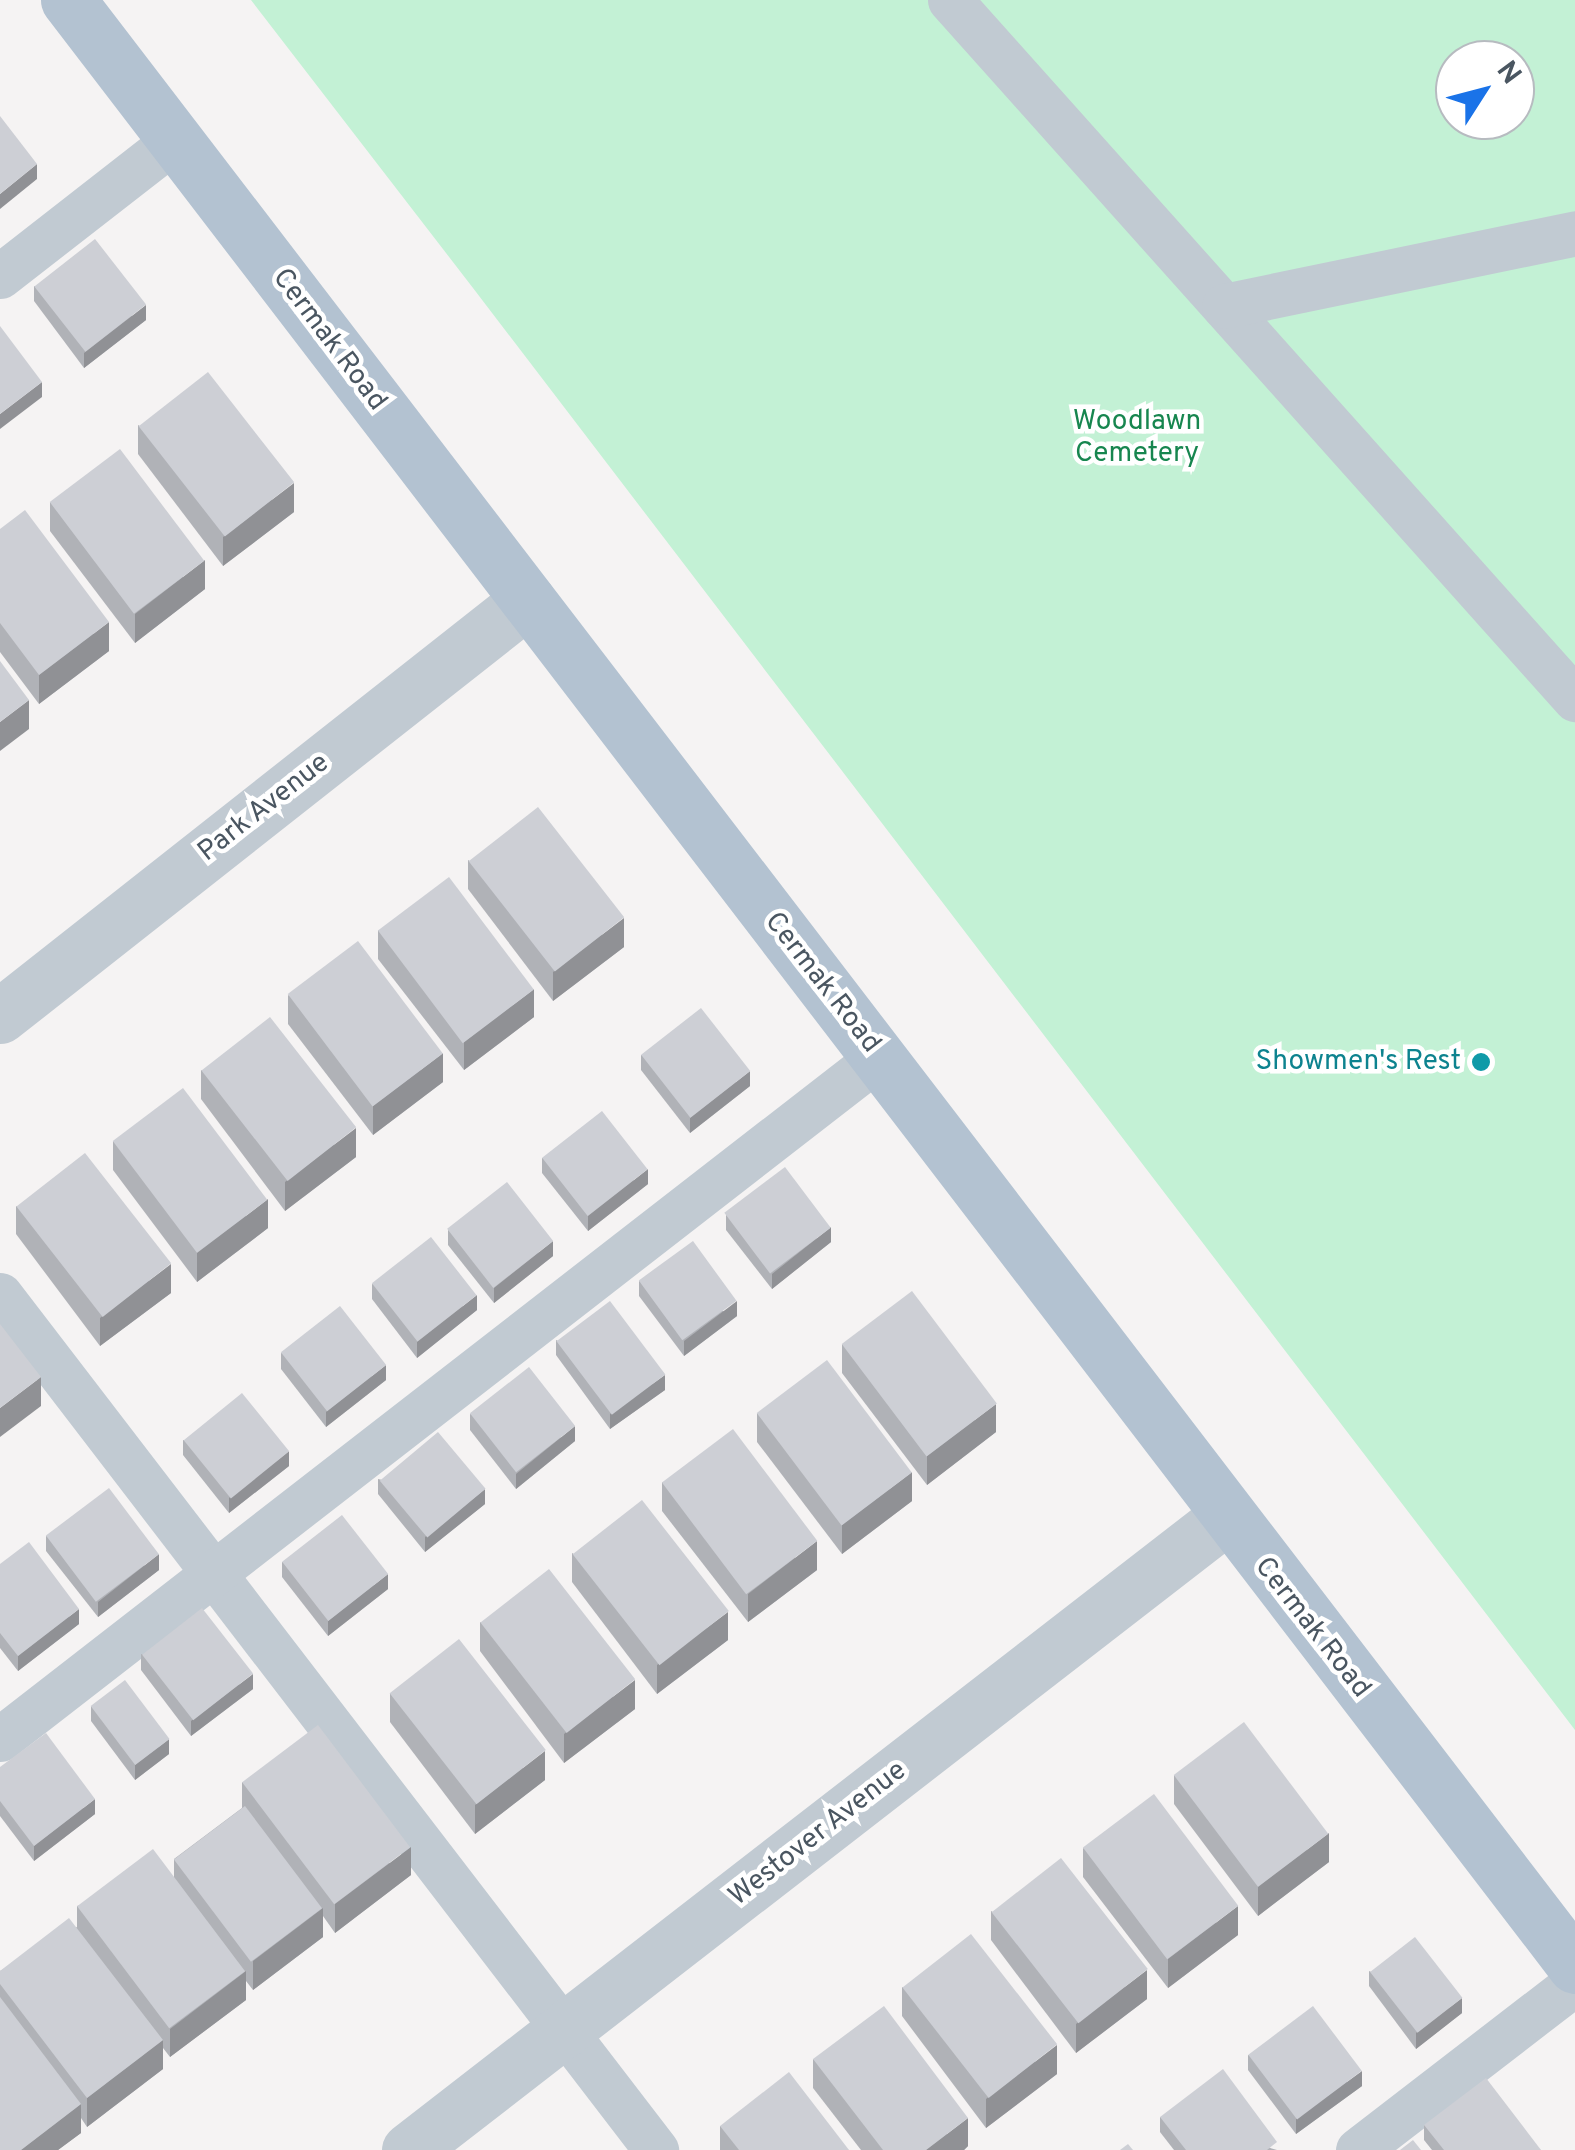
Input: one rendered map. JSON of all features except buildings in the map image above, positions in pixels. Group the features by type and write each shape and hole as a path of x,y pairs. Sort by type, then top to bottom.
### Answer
{"main road":[{"name":"Cermak Road","path":"68,0 879,1057 1226,1518 1575,1966"}],"street":[{"name":"Park Avenue","path":"0,1016 528,600"},
{"name":"Westover Avenue","path":"409,2150 1226,1518"}],"lane":[{"path":"950,0 1575,698"},
{"path":"0,276 175,140"},
{"path":"1224,306 1575,233"},
{"path":"0,1739 879,1057"},
{"path":"0,1295 656,2150"},
{"path":"1358,2150 1575,1982"}],"green space":[{"name":"Woodlawn Cemetery","path":"251,0 1575,0 1575,1730 473,288"}],"place":[{"name":"Showmen's Rest","path":"1481,1062"}]}
